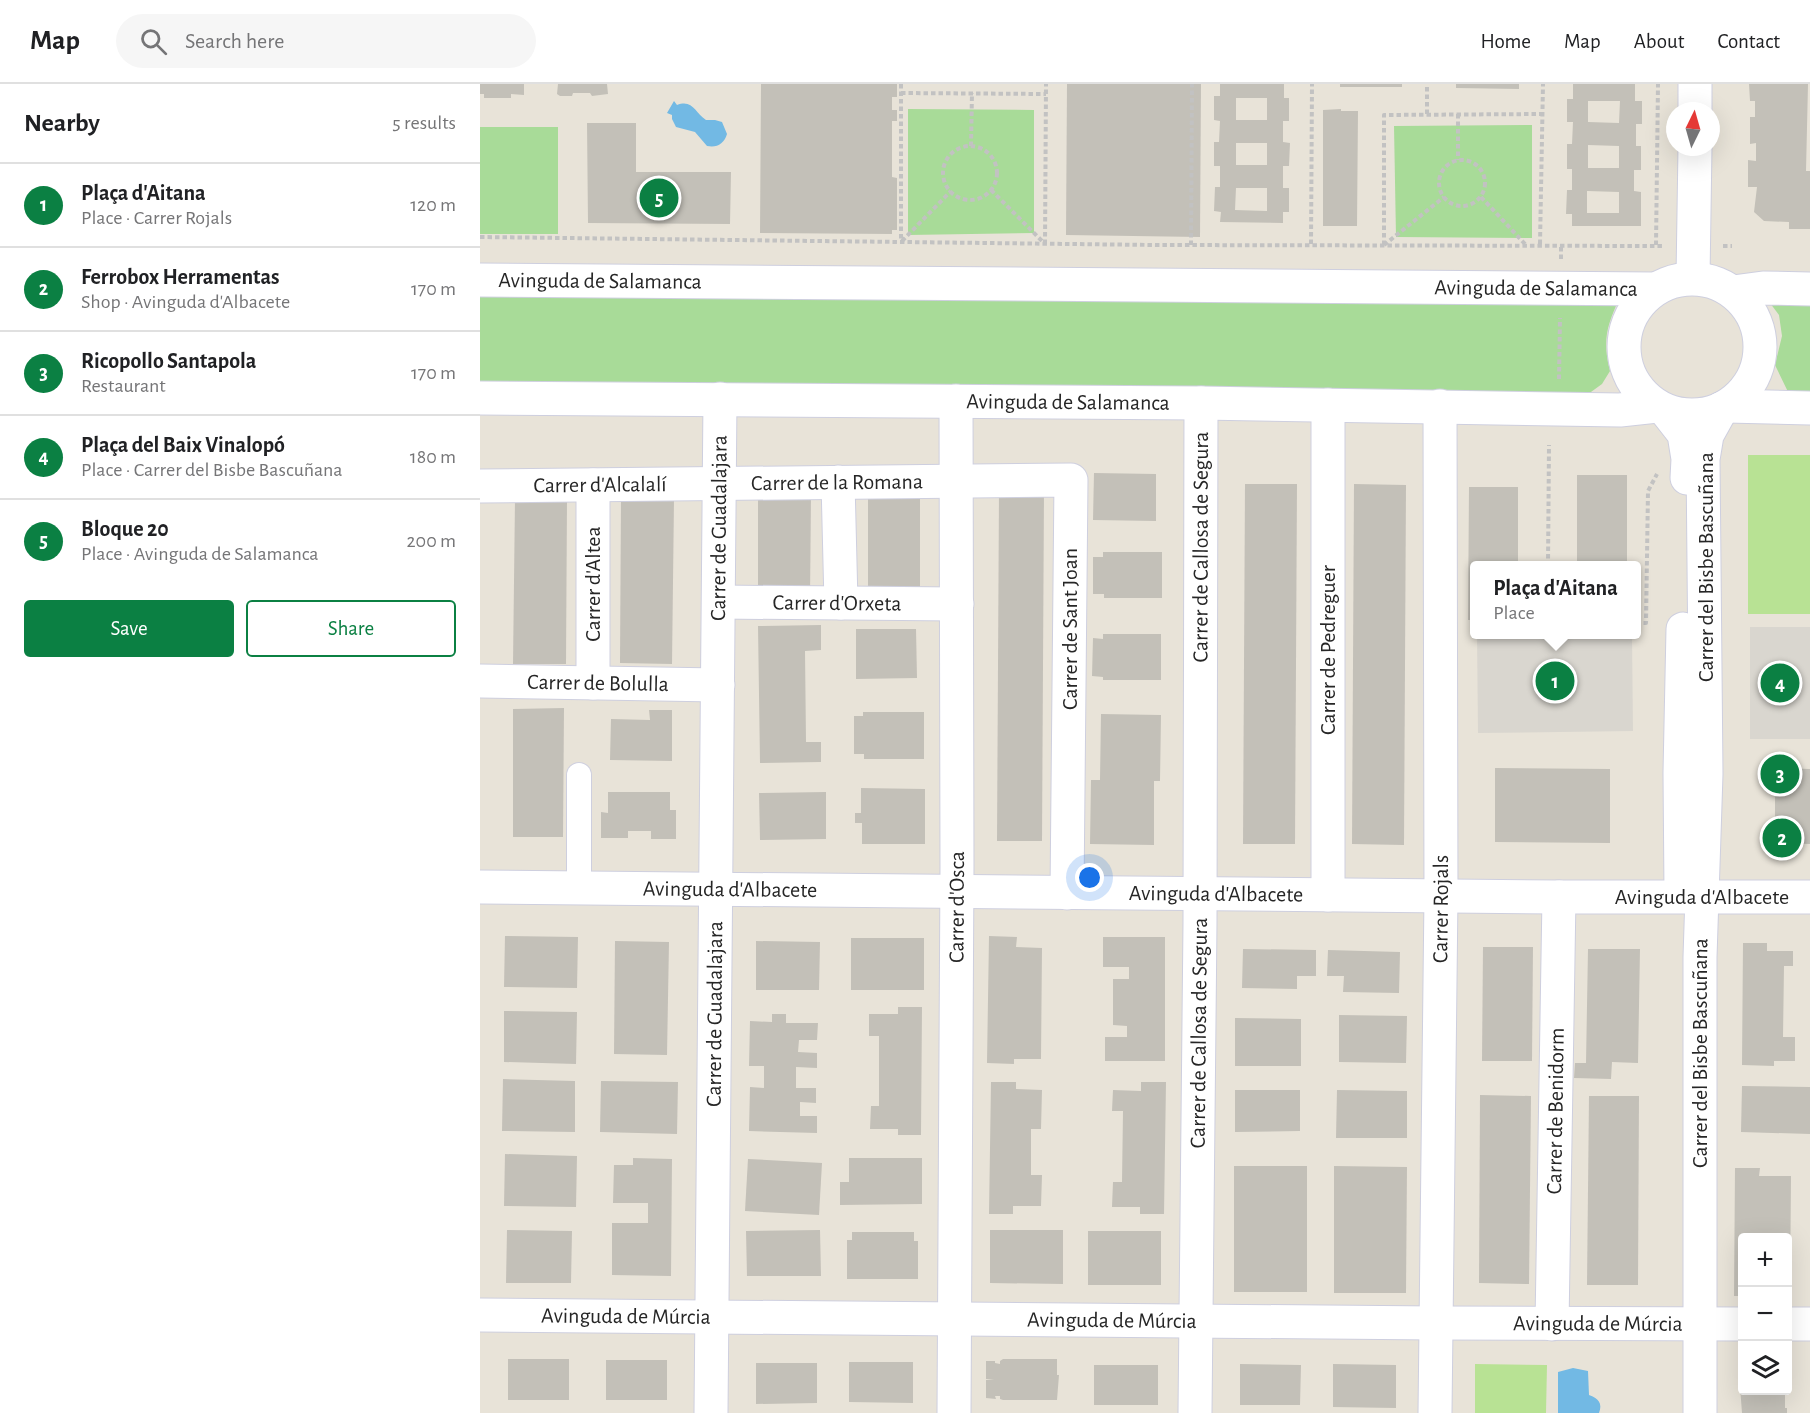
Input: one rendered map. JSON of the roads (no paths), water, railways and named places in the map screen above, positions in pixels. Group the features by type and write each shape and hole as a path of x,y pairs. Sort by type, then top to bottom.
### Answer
{"street":[{"path":"1695,84 1695,102"},
{"path":"1693,278 1695,156"},
{"path":"1693,278 1715,282 1733,292 1745,304 1754,317 1761,347 1758,365 1751,382 1741,395 1725,407 1710,413 1691,416 1661,408 1641,394 1625,364 1623,345 1625,329 1632,313 1641,301 1655,289 1672,281 1693,278"},
{"name":"Avinguda de Salamanca","path":"480,280 1655,289"},
{"path":"1733,292 1763,288 1810,289"},
{"name":"Avinguda de Salamanca","path":"480,398 1201,403 1620,411 1661,408"},
{"name":"Carrer de Guadalajara","path":"711,1413 720,399"},
{"name":"Carrer d'Osca","path":"954,1413 957,892 956,401"},
{"name":"Carrer de Callosa de Segura","path":"1195,1413 1200,894 1201,403"},
{"name":"Carrer de Pedreguer","path":"1328,405 1328,895"},
{"name":"Carrer Rojals","path":"1435,1413 1442,896 1440,406"},
{"path":"1725,407 1810,408"},
{"name":"Carrer del Bisbe Bascuñana","path":"1700,1413 1689,1323 1683,934 1692,896 1706,774 1703,459 1707,435 1725,407"},
{"name":"Carrer del Bisbe Bascuñana","path":"1661,408 1684,434 1688,459 1680,773 1692,896"},
{"name":"Carrer de Sant Joan","path":"956,482 1071,480 1067,893"},
{"name":"Carrer de la Romana","path":"719,484 956,482"},
{"path":"838,483 841,603"},
{"name":"Carrer d'Alcalalí","path":"480,486 719,484"},
{"name":"Carrer d'Altea","path":"593,485 593,683"},
{"name":"Carrer d'Orxeta","path":"719,602 957,604"},
{"name":"Carrer de Bolulla","path":"480,681 718,685"},
{"path":"579,775 579,887"},
{"name":"Avinguda d'Albacete","path":"480,887 1559,897 1810,897"},
{"name":"Carrer de Benidorm","path":"1552,1324 1559,897"},
{"name":"Avinguda de Múrcia","path":"480,1316 1738,1324"},
{"name":"Carrer del Bisbe Bascuñana","path":"1678,1413 1689,1323"},
{"path":"1792,1324 1810,1324"}],"water":[{"path":"674,101 677,105 690,105 706,120 722,122 727,134 722,143 717,146 707,146 695,132 676,127 672,115 667,113"},
{"path":"1573,1368 1588,1371 1589,1395 1599,1401 1599,1413 1558,1413 1558,1372"}],"place":[{"name":"Bloque 20","path":"659,198"},
{"name":"Plaça d'Aitana","path":"1555,681"},
{"name":"Plaça del Baix Vinalopó","path":"1780,683"},
{"name":"Ricopollo Santapola","path":"1780,774"},
{"name":"Ferrobox Herramentas","path":"1782,838"}]}
